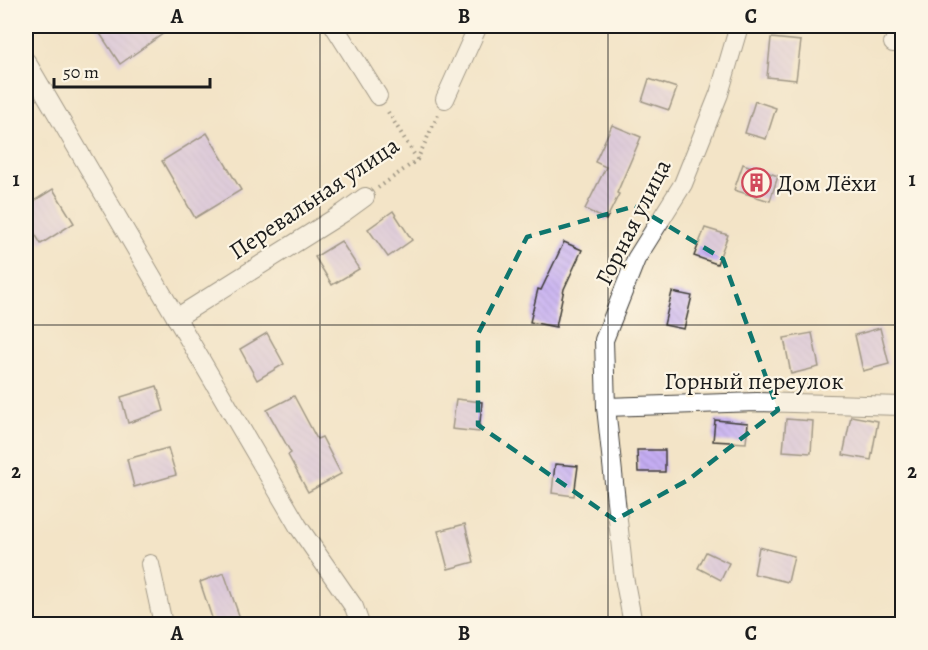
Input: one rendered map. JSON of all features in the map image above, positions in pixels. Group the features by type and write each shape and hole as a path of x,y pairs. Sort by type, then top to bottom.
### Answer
{"street":[{"path":"334,26 378,96"},
{"path":"445,99 478,26"},
{"name":"Горная улица","path":"633,624 624,577 606,407 604,340 636,259 682,184 719,94 739,26"},
{"path":"26,61 298,526 354,607 360,624"},
{"name":"Перевальная улица","path":"176,318 365,197"},
{"name":"Горный переулок","path":"606,407 757,402 903,406"},
{"path":"150,564 164,624"}],"path":[{"path":"378,96 417,160"},
{"name":"Перевальная улица","path":"365,197 417,160 445,99"}],"highlighted area":[{"path":"635,206 723,259 778,410 688,480 615,520 478,425 478,334 527,237"}],"building":[{"path":"95,26 174,26 120,64"},
{"path":"771,38 801,41 796,80 767,77"},
{"path":"649,79 677,88 669,110 642,101"},
{"path":"755,101 776,108 766,139 745,133"},
{"path":"612,125 641,137 617,193 619,194 606,220 585,209 606,167 595,162"},
{"path":"207,133 241,190 195,218 162,161"},
{"name":"Дом Лёхи","path":"743,164 778,176 770,201 734,190"},
{"path":"53,189 74,223 41,244 26,219 26,206"},
{"path":"393,211 412,240 388,257 368,229"},
{"path":"705,228 728,235 717,264 694,256"},
{"path":"341,241 359,269 332,285 315,257"},
{"path":"564,242 582,250 564,289 556,327 530,322 538,289 541,290"},
{"path":"672,292 692,296 684,329 664,325"},
{"path":"880,328 889,364 863,371 855,335"},
{"path":"267,333 284,364 257,380 240,349"},
{"path":"812,333 819,367 791,374 784,338"},
{"path":"157,386 164,411 128,423 121,397"},
{"path":"294,396 317,439 322,437 341,474 308,492 288,455 291,453 267,410"},
{"path":"456,399 482,402 479,432 452,429"},
{"path":"851,416 878,421 871,460 843,455"},
{"path":"786,419 813,421 811,453 783,451"},
{"path":"715,420 748,423 746,443 713,441"},
{"path":"168,448 176,475 134,487 127,459"},
{"path":"637,450 665,450 665,472 638,472"},
{"path":"555,464 578,466 574,496 552,493"},
{"path":"465,524 474,562 448,569 438,531"},
{"path":"759,547 794,556 788,582 754,574"},
{"path":"706,552 729,563 721,580 698,568"},
{"path":"224,573 241,621 231,624 214,624 200,582"}],"place":[{"name":"Дом Лёхи","path":"756,183"}]}
